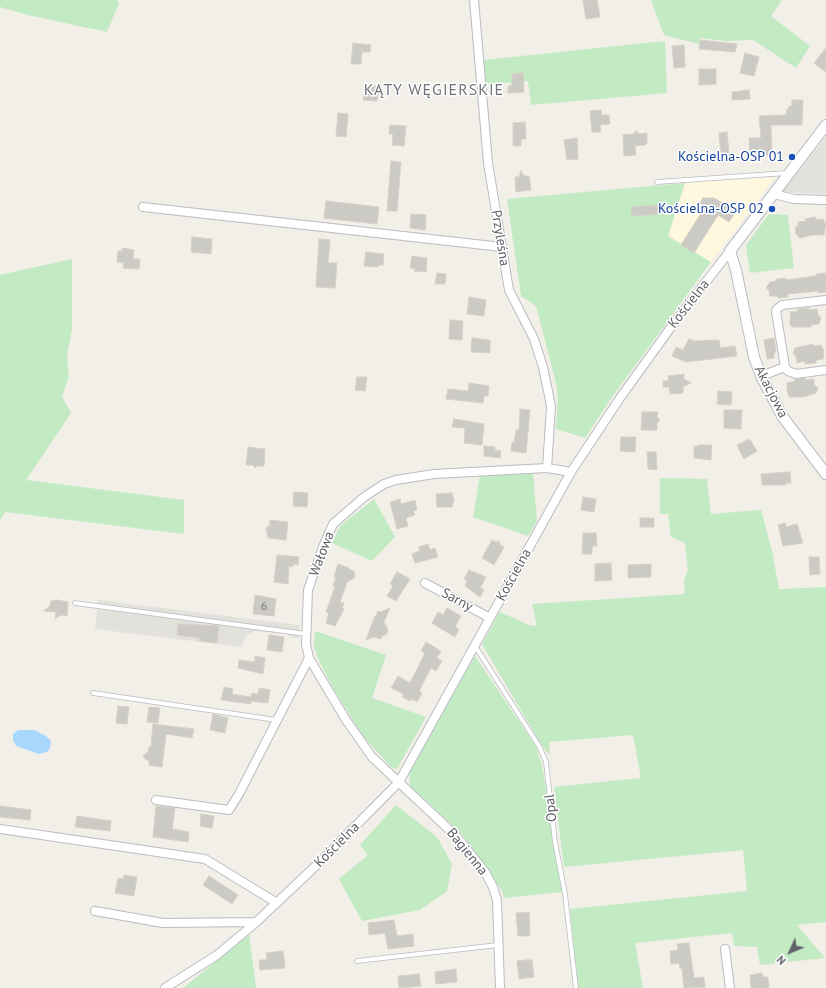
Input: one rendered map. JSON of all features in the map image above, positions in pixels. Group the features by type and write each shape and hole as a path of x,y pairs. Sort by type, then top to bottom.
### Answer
{"street":[{"name":"Przyleśna","path":"474,0 488,163 509,290 534,339 551,407 547,468"},
{"name":"Kościelna","path":"165,988 217,955 256,922 331,851 398,782 571,472 620,398 674,323 826,125"},
{"path":"774,194 794,199 826,200"},
{"path":"143,207 502,247"},
{"name":"Akacjowa","path":"730,251 736,270 754,357 761,376 782,416 826,474"},
{"path":"826,300 782,305 777,309 785,367 792,373 796,374 826,370"},
{"path":"761,376 785,367"},
{"name":"Wałowa","path":"398,782 372,757 360,741 309,658 306,644 308,590 323,546 333,524 364,497 384,484 418,476 547,468 571,472"},
{"name":"Sarny","path":"425,583 490,618"},
{"path":"156,800 229,810 239,794 309,658"},
{"name":"Bagienna","path":"398,782 457,836 485,872 497,900 500,988"},
{"path":"0,829 205,859 276,903"},
{"path":"95,911 163,923 256,922"},
{"path":"725,949 730,988"}],"lane":[{"path":"657,182 789,173"},
{"path":"74,603 306,634"},
{"name":"Opal","path":"474,646 539,746 546,762 555,842 565,894 576,988"},
{"path":"93,693 276,720"},
{"path":"357,961 499,945"}],"shaded area":[{"path":"826,137 826,194 782,192"},
{"path":"775,177 711,262 668,236 685,183"},
{"path":"98,600 299,625 298,639 287,634 256,631 246,635 242,647 95,629"}],"green space":[{"path":"0,0 117,0 119,3 107,32 28,15 0,7"},
{"path":"651,0 782,0 771,16 810,46 796,68 753,40 727,41 699,38 699,44 664,35"},
{"path":"665,41 667,93 531,105 528,81 483,85 483,60"},
{"path":"685,183 668,236 711,262 612,397 585,438 556,429 558,396 555,379 536,306 521,296 507,199"},
{"path":"769,214 788,215 794,268 750,273 746,245"},
{"path":"72,259 72,328 67,357 69,376 62,397 71,413 26,480 184,500 184,534 5,512 0,520 0,275"},
{"path":"533,474 537,521 528,536 473,517 480,475"},
{"path":"660,478 707,479 711,514 761,510 772,551 779,589 826,587 826,922 797,925 825,958 760,965 757,947 734,946 732,933 635,943 643,988 578,988 570,909 747,891 743,850 564,867 554,787 641,778 633,735 549,742 550,755 542,746 482,644 500,612 529,625 537,626 532,604 685,594 684,580 688,570 685,543 671,537 668,514 660,514"},
{"path":"374,499 395,537 372,561 332,543 340,526"},
{"path":"315,631 386,655 372,698 426,717 397,769 392,768 362,735 332,686 318,659 314,647"},
{"path":"475,656 536,747 542,765 563,892 503,898 503,892 462,834 410,786 409,773"},
{"path":"396,805 437,837 452,864 447,891 420,910 362,921 339,879 368,855 360,845"},
{"path":"249,935 256,988 183,988"}],"water":[{"path":"18,730 34,730 46,736 51,741 50,748 47,752 39,754 16,746 13,740 13,734"}],"building":[{"path":"583,0 597,0 600,17 586,19"},
{"path":"700,40 737,44 735,52 699,49"},
{"path":"353,43 371,45 370,52 362,52 361,64 351,64"},
{"path":"684,45 685,67 674,68 672,46"},
{"path":"826,48 826,72 814,63"},
{"path":"745,53 759,57 754,76 740,73"},
{"path":"699,69 716,69 716,84 699,85"},
{"path":"523,73 524,92 508,93 508,86 512,85 512,74"},
{"path":"365,85 379,87 377,101 363,100"},
{"path":"749,90 750,99 732,100 732,92"},
{"path":"792,100 803,100 802,125 771,125 772,155 750,156 749,138 761,138 759,116 786,115 789,106 792,106"},
{"path":"601,110 602,115 609,115 610,124 600,125 601,132 592,132 590,111"},
{"path":"338,113 348,114 346,137 336,136"},
{"path":"525,122 526,139 521,139 521,146 513,146 513,123"},
{"path":"390,125 406,126 404,146 392,145 393,134 389,134"},
{"path":"636,131 639,134 647,133 647,143 645,145 635,146 636,155 624,156 623,135 634,134"},
{"path":"727,132 729,154 721,154 719,133"},
{"path":"577,138 578,159 567,160 564,140"},
{"path":"391,161 401,162 397,211 387,211"},
{"path":"521,171 524,176 529,176 531,190 516,192 515,177 519,177"},
{"path":"703,198 714,198 736,211 729,222 718,215 694,253 681,245 705,207 699,204"},
{"path":"326,201 379,207 377,224 324,218"},
{"path":"663,205 663,214 632,216 631,207"},
{"path":"411,214 426,215 425,230 410,228"},
{"path":"815,217 816,220 824,219 824,223 826,223 824,235 812,235 800,238 796,234 795,227 798,226 798,222 806,221 805,219"},
{"path":"192,237 212,239 211,254 191,252"},
{"path":"319,239 330,240 328,263 337,263 335,288 316,287"},
{"path":"122,248 134,250 133,259 140,259 139,269 123,268 124,263 117,262 118,251 122,251"},
{"path":"366,252 384,254 383,265 378,265 378,267 364,266"},
{"path":"412,256 427,258 426,272 414,271 415,269 410,268"},
{"path":"437,273 446,274 445,284 435,284"},
{"path":"826,273 826,292 819,293 818,291 788,294 788,297 778,298 778,296 770,296 769,290 766,288 770,282 776,281 776,279 786,278 786,280 816,276 816,274"},
{"path":"469,297 486,300 484,316 467,314"},
{"path":"809,308 809,310 817,309 818,315 821,318 819,324 811,325 811,327 792,327 789,322 791,319 790,312 798,311 798,309"},
{"path":"450,320 463,321 462,340 449,339"},
{"path":"472,338 490,340 490,353 471,352"},
{"path":"774,338 776,352 774,352 774,358 767,359 764,340"},
{"path":"689,339 695,341 719,340 720,348 735,346 737,356 686,362 672,356 676,347 683,350"},
{"path":"813,344 813,346 821,345 824,351 823,359 816,360 816,363 805,364 805,361 797,363 796,356 793,354 795,348"},
{"path":"684,374 684,379 691,383 683,387 683,393 670,394 669,387 663,387 663,381 669,381 668,376"},
{"path":"357,377 367,377 365,391 355,390"},
{"path":"805,378 806,380 814,379 814,385 818,388 816,393 803,397 789,397 787,383 795,381 795,379"},
{"path":"469,383 489,386 488,396 484,396 483,403 446,399 448,389 468,391"},
{"path":"718,391 732,392 731,405 717,404"},
{"path":"520,409 530,410 526,453 511,451 516,430 519,430"},
{"path":"724,410 742,410 741,429 724,428"},
{"path":"642,412 658,412 657,417 660,420 657,423 657,430 641,430"},
{"path":"454,419 484,424 482,445 464,443 465,428 452,427"},
{"path":"621,437 636,437 635,452 620,451"},
{"path":"750,440 757,451 744,459 737,445"},
{"path":"712,445 711,460 694,458 694,446"},
{"path":"484,446 495,447 495,450 501,451 500,458 484,456"},
{"path":"248,447 265,449 264,466 257,466 255,468 253,465 246,465"},
{"path":"647,452 656,452 657,470 648,469"},
{"path":"790,472 791,483 786,483 786,485 762,485 761,474"},
{"path":"294,492 308,493 307,507 293,506"},
{"path":"452,493 454,500 452,507 437,507 436,494"},
{"path":"583,497 596,499 594,512 581,510"},
{"path":"400,499 401,504 415,500 417,510 413,511 415,515 406,518 408,526 397,529 390,502"},
{"path":"640,518 654,518 654,527 640,527"},
{"path":"270,520 288,522 286,540 268,538 266,528 270,525"},
{"path":"785,523 786,527 797,524 803,543 783,546 778,525"},
{"path":"583,533 596,533 597,546 592,546 592,554 582,554"},
{"path":"492,540 496,542 499,541 500,545 504,547 494,565 482,558"},
{"path":"428,544 430,550 435,548 438,557 415,563 412,554 420,551 419,547"},
{"path":"277,555 299,557 298,565 293,564 293,567 289,566 288,584 274,582"},
{"path":"809,557 819,557 820,574 810,575"},
{"path":"611,563 612,580 595,581 595,564"},
{"path":"338,564 354,571 355,575 354,578 347,582 340,602 344,603 342,608 344,609 335,626 326,623 329,613 326,612 335,587 333,586 336,578 334,577"},
{"path":"651,564 651,577 628,578 628,565"},
{"path":"469,570 486,577 480,588 484,590 480,597 465,586 467,581 464,579"},
{"path":"397,572 410,579 396,601 387,596 393,586 390,584"},
{"path":"255,595 276,599 274,616 253,614"},
{"path":"57,600 68,602 67,616 61,615 55,619 56,612 44,611 50,606 51,601"},
{"path":"390,608 384,622 388,630 387,634 382,636 381,639 374,637 366,640 378,611 380,612"},
{"path":"447,608 461,616 455,627 459,629 455,637 432,623 438,612 443,615"},
{"path":"178,624 219,626 217,643 199,641 200,638 177,635"},
{"path":"269,635 284,637 282,652 267,650"},
{"path":"426,642 441,651 437,658 442,661 436,671 431,668 419,691 422,693 417,702 412,699 410,701 402,697 404,694 391,688 398,676 410,683 425,653 421,651"},
{"path":"255,656 265,658 263,674 238,668 239,660 255,662"},
{"path":"224,687 233,689 232,694 251,697 252,693 258,694 259,688 270,690 268,703 251,701 251,704 221,700"},
{"path":"118,706 129,707 127,724 116,723"},
{"path":"149,707 160,708 158,723 147,722"},
{"path":"213,714 228,718 225,733 210,730"},
{"path":"153,724 194,729 192,738 166,734 162,767 149,765 149,760 146,760 143,755 148,752 149,747 151,747"},
{"path":"0,806 31,810 30,820 0,817"},
{"path":"156,806 175,808 172,829 189,832 188,842 153,837"},
{"path":"201,814 214,816 212,828 200,826"},
{"path":"77,816 111,821 110,831 75,827"},
{"path":"124,875 137,877 134,896 115,893 118,878 123,879"},
{"path":"209,876 238,895 232,904 203,885"},
{"path":"529,912 530,936 518,936 516,913"},
{"path":"394,920 397,936 413,934 414,946 388,949 385,933 369,935 368,923"},
{"path":"689,943 694,978 704,977 705,987 684,988 682,968 680,969 679,963 671,964 670,951 678,950 677,944"},
{"path":"283,951 285,968 260,970 259,960 267,960 266,953"},
{"path":"532,960 534,977 519,979 517,961"},
{"path":"456,969 457,982 436,984 435,972"},
{"path":"762,973 763,977 768,977 769,988 751,988 750,975"},
{"path":"419,974 421,986 399,988 398,976"}],"place":[{"name":"Kościelna-OSP 01","path":"792,157"},
{"name":"Kościelna-OSP 02","path":"772,209"}],"district":[{"name":"KĄTY WĘGIERSKIE","path":"434,90"}]}
